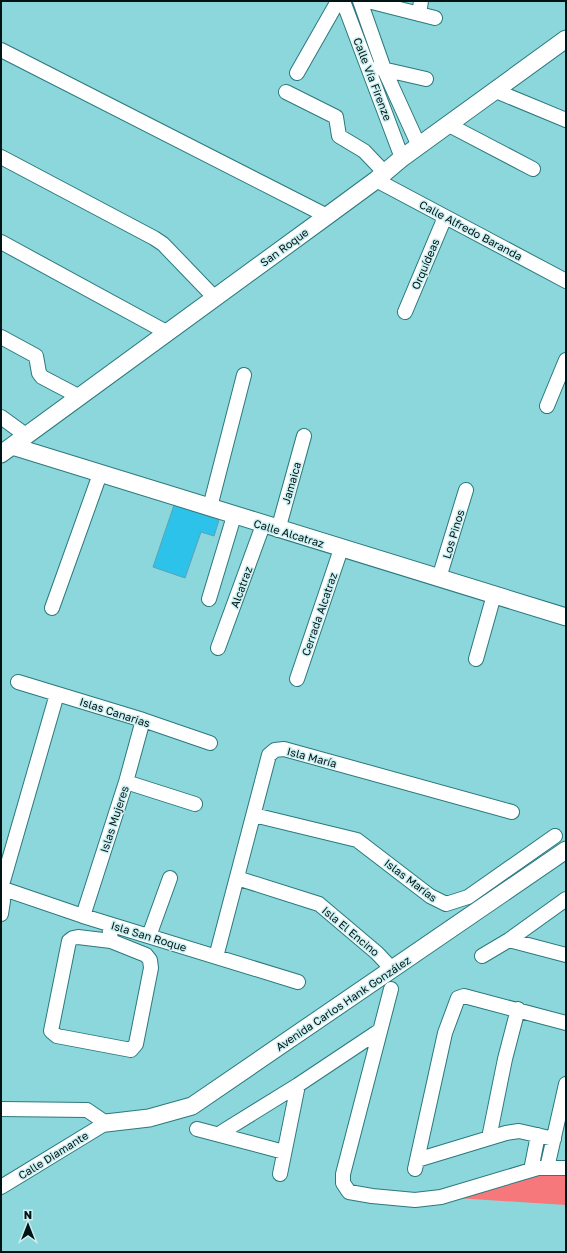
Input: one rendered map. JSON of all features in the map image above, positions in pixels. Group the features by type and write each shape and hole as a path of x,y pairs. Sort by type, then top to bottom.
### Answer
{"main road":[{"name":"San Roque","path":"7,450 168,333 214,297 328,216 381,176 402,158 566,39"},
{"name":"Calle Alcatraz","path":"7,450 100,474 566,617"},
{"name":"Avenida Carlos Hank González","path":"106,1123 149,1118 192,1106 566,850"}],"street":[{"path":"297,73 338,1"},
{"name":"Calle Vía Firenze","path":"343,1 402,158"},
{"name":"Calle Vía Firenze","path":"360,1 384,69 420,146"},
{"path":"368,1 420,7 435,18"},
{"path":"1,50 328,216"},
{"path":"369,68 384,69 426,79"},
{"path":"496,91 566,120"},
{"name":"Calle Alfredo Baranda","path":"286,92 336,117 339,136 364,150 381,176 446,217 566,280"},
{"path":"449,124 533,169"},
{"path":"1,157 154,238 163,244 214,297"},
{"name":"Orquídeas","path":"405,312 446,217"},
{"path":"1,242 168,333"},
{"path":"1,337 36,356 39,373 42,377 80,397"},
{"path":"547,406 566,360"},
{"path":"210,507 244,376"},
{"path":"1,417 27,436"},
{"name":"Jamaica","path":"271,527 304,436"},
{"path":"52,608 100,474"},
{"name":"Los Pinos","path":"439,578 466,490"},
{"path":"209,600 234,516"},
{"name":"Alcatraz","path":"218,648 271,527"},
{"name":"Cerrada Alcatraz","path":"297,679 341,549"},
{"path":"476,659 494,595"},
{"name":"Islas Canarias","path":"18,682 143,720 210,743"},
{"path":"1,914 3,901 1,888 57,694"},
{"name":"Islas Mujeres","path":"84,916 126,782 143,720"},
{"name":"Isla María","path":"216,957 269,755 274,750 284,749 512,812"},
{"path":"126,782 195,804"},
{"name":"Islas Marías","path":"254,815 357,840 430,896 446,904 468,897 555,836"},
{"path":"149,936 170,878"},
{"name":"Isla El Encino","path":"237,878 319,904 377,953 392,969"},
{"name":"Isla San Roque","path":"1,888 84,916 298,982"},
{"path":"482,956 509,940 566,899"},
{"path":"110,924 111,941"},
{"path":"78,937 111,941 146,955 150,960 151,968 136,1044 131,1050 57,1036 51,1031 69,941 78,937"},
{"path":"509,940 566,955"},
{"path":"390,989 343,1174 343,1183 349,1192 372,1196 415,1200 441,1197 531,1170 566,1168"},
{"path":"554,1139 519,1131 489,1138 416,1165 446,1033 458,998 464,996 518,1009 566,1023"},
{"path":"489,1138 505,1059 518,1009"},
{"path":"220,1136 222,1132 298,1085 379,1031"},
{"path":"547,1168 566,1084"},
{"path":"280,1174 298,1085"},
{"path":"1,1109 87,1110 106,1123"},
{"name":"Calle Diamante","path":"1,1187 106,1123"},
{"path":"197,1129 284,1152"},
{"path":"531,1170 538,1135"}],"shaded area":[{"path":"566,1168 566,1205 441,1197"}],"building":[{"path":"174,505 219,520 214,536 201,532 185,578 153,567"}]}
